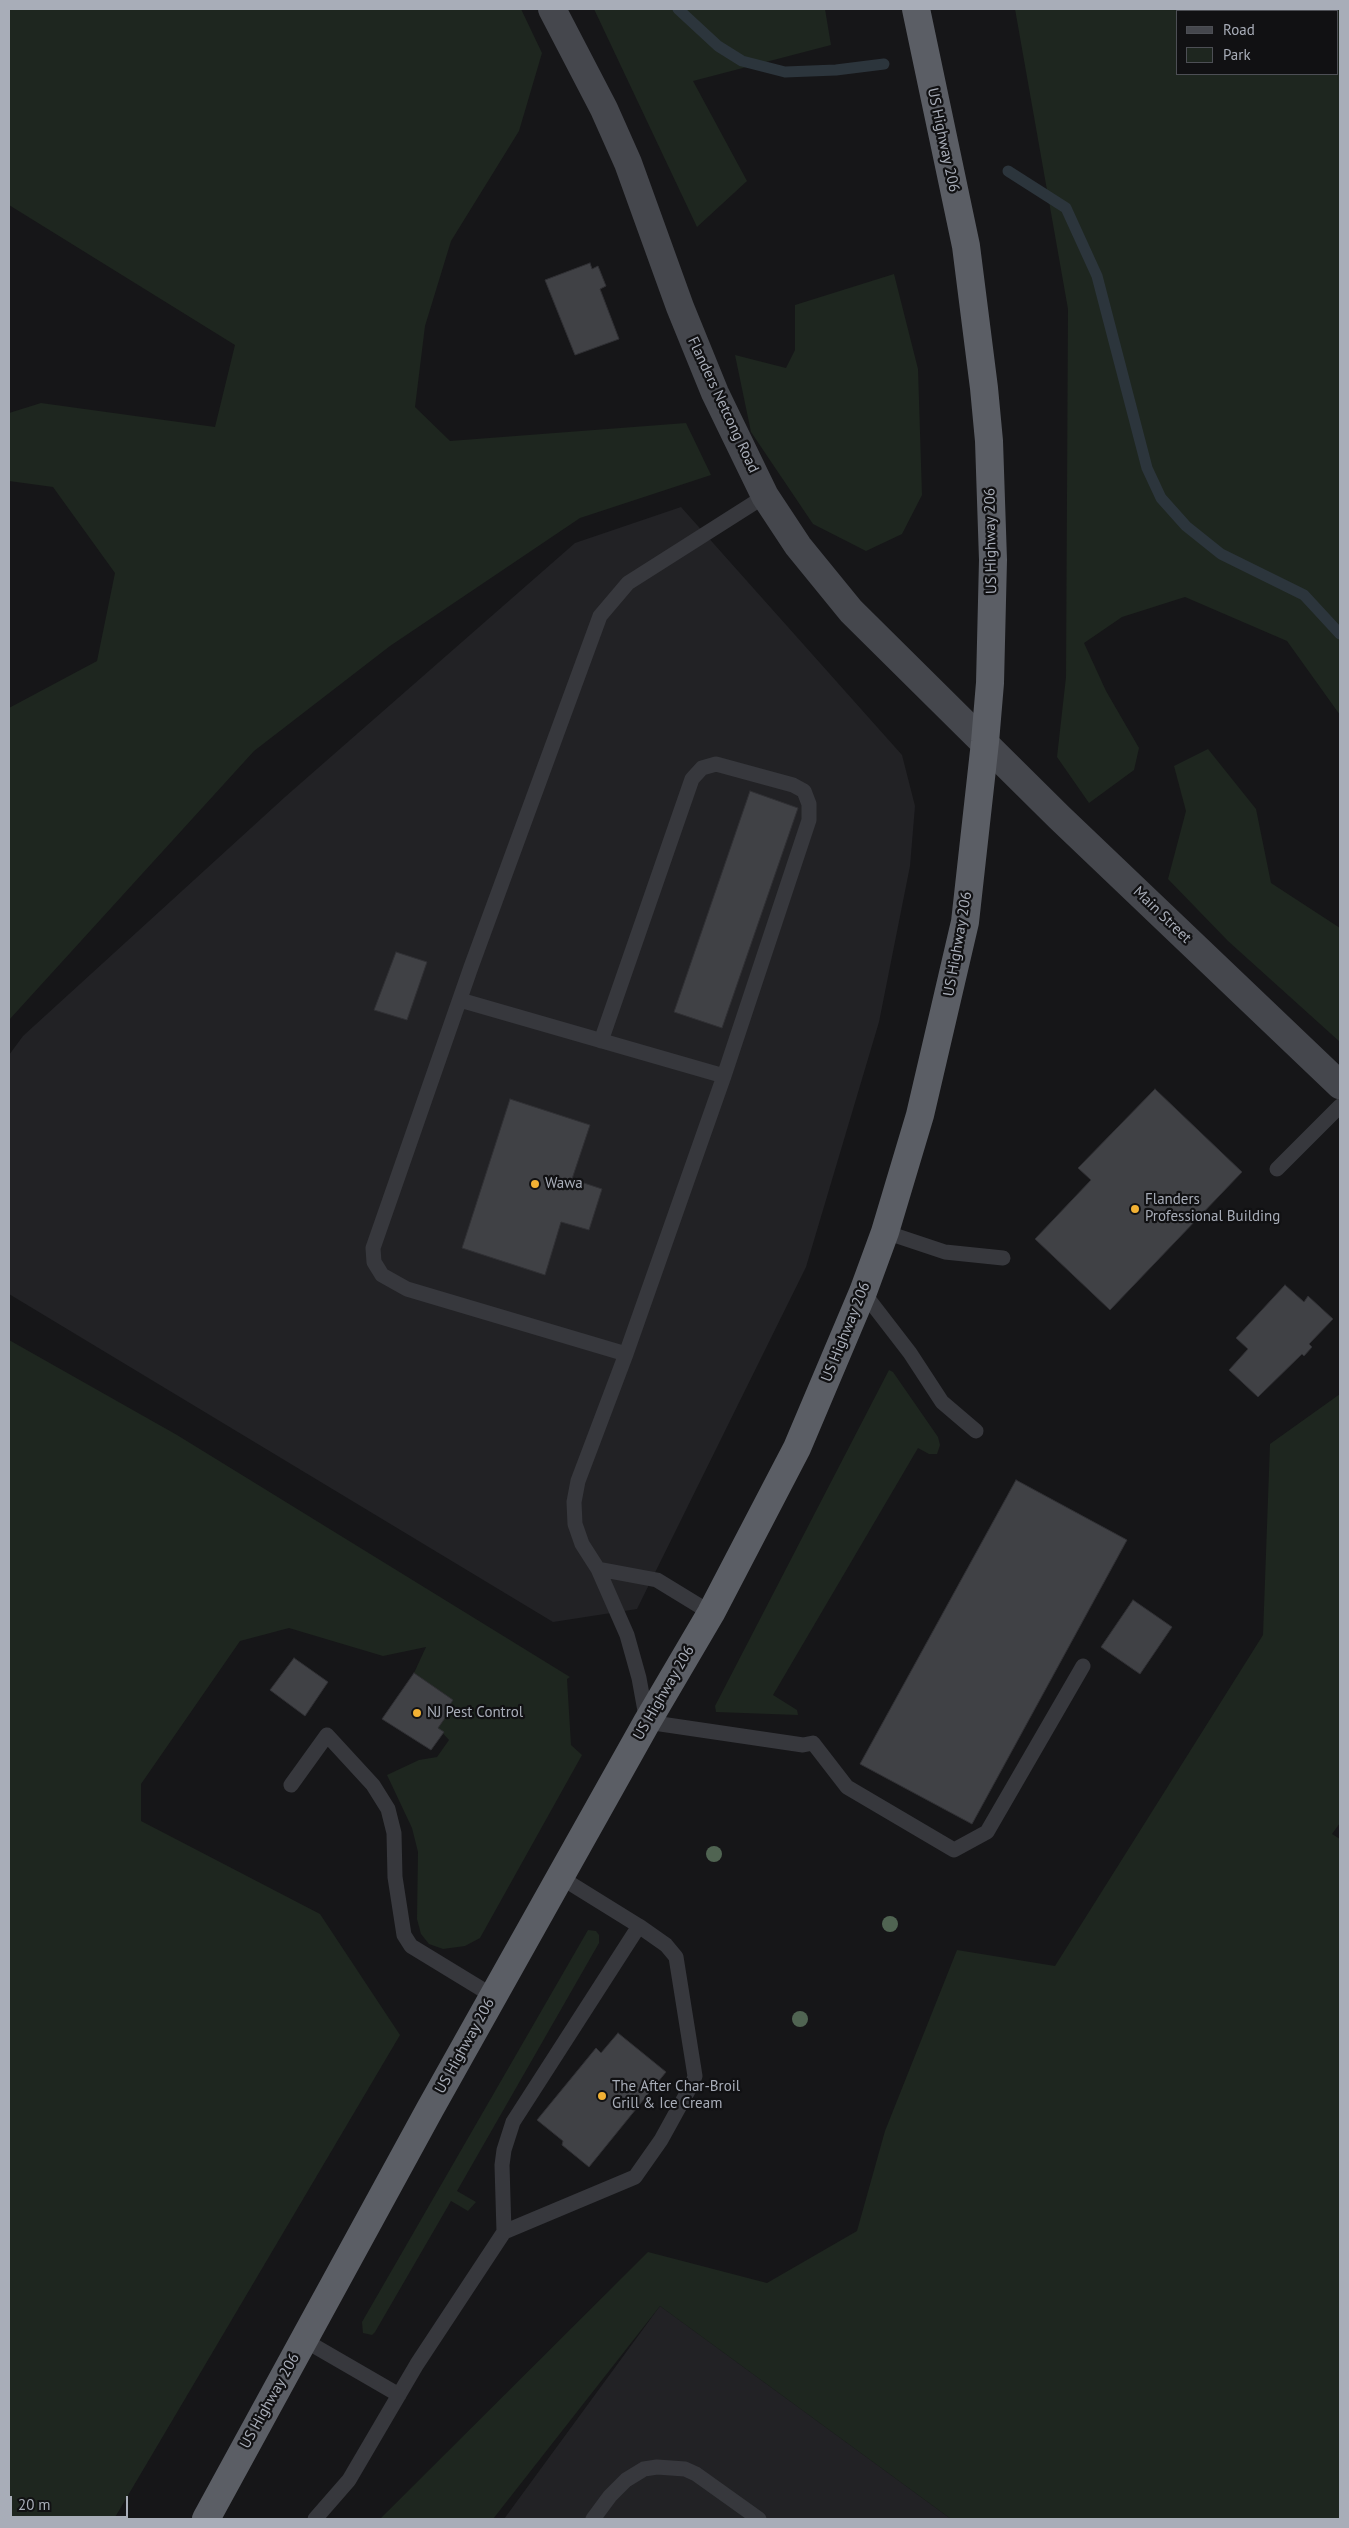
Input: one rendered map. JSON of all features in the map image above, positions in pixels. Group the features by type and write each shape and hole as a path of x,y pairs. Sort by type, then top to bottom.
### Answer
{"highway":[{"name":"US Highway 206","path":"206,2519 493,1996 647,1722 711,1613 797,1448 863,1292 885,1232 920,1115 961,940 986,742 990,683 993,560 989,450 984,388 966,246 916,9"}],"main road":[{"name":"Flanders Netcong Road","path":"552,9 604,109 628,163 702,364 764,496 827,584 986,742"},
{"name":"Main Street","path":"986,742 1059,817 1340,1084"}],"lane":[{"path":"626,1354 406,1289 382,1275 374,1262 373,1248 460,1000 600,616 628,583 764,496"},
{"path":"601,1040 692,780 702,768 716,764 734,767 793,785 804,791 809,804 809,820 724,1076 626,1354 578,1482 574,1502 575,1524 582,1544 598,1568 628,1635 639,1678 647,1722 803,1745 813,1742 847,1787 954,1850 987,1832 1083,1666"},
{"path":"460,1000 724,1076"},
{"path":"1277,1169 1340,1106"},
{"path":"885,1232 944,1252 1003,1258"},
{"path":"863,1292 910,1353 942,1402 976,1431"},
{"path":"598,1568 657,1580 711,1613"},
{"path":"291,1785 327,1735 374,1785 388,1809 394,1834 395,1877 400,1920 404,1935 412,1946 493,1996"},
{"path":"315,2519 349,2480 417,2364 504,2232 635,2177 662,2140 693,2082 694,2076 676,1957 666,1945 639,1926 560,1877"},
{"path":"504,2232 502,2165 512,2122 639,1926"},
{"path":"304,2340 399,2395"},
{"path":"593,2519 610,2496 626,2480 644,2469 657,2467 685,2469 696,2474 759,2519"}],"shaded area":[{"path":"681,507 902,755 915,806 910,866 879,1022 806,1267 637,1609 553,1622 9,1294 9,1055 23,1036 285,797 575,543"},
{"path":"660,2306 951,2519 504,2519"}],"green space":[{"path":"9,9 521,9 542,53 519,131 451,241 425,326 415,407 450,441 686,423 711,475 580,518 390,646 254,751 9,1020 9,708 97,661 115,573 53,487 9,481 9,413 41,403 215,427 235,345 9,205"},
{"path":"594,9 825,9 831,45 693,81 747,181 697,227"},
{"path":"1015,9 1340,9 1340,715 1287,641 1185,597 1122,617 1084,643 1106,691 1139,748 1134,770 1089,803 1057,757 1066,677 1068,309"},
{"path":"894,274 918,369 922,495 902,534 866,551 813,524 751,432 735,355 786,368 795,350 795,305"},
{"path":"1208,749 1256,809 1271,883 1340,928 1340,1042 1228,941 1168,879 1186,811 1174,766"},
{"path":"9,1340 177,1435 570,1677 567,1679 571,1745 582,1755 480,1938 465,1946 443,1949 429,1944 421,1934 417,1919 418,1852 412,1828 387,1775 419,1760 437,1757 449,1740 438,1728 452,1708 449,1706 453,1700 414,1673 426,1647 383,1656 289,1628 240,1641 141,1784 141,1821 320,1914 400,2035 114,2519 9,2519"},
{"path":"889,1370 893,1372 938,1437 940,1445 937,1454 929,1454 918,1448 773,1695 797,1710 798,1715 716,1712 715,1706"},
{"path":"1340,1394 1340,1823 1332,1834 1340,1839 1340,2519 951,2519 660,2306 493,2519 380,2519 648,2252 767,2283 857,2231 885,2131 957,1950 1055,1966 1263,1635 1270,1444"},
{"path":"588,1930 596,1931 599,1935 599,1943 457,2191 476,2202 468,2211 451,2201 375,2332 372,2335 363,2333 362,2322"}],"building":[{"path":"590,263 592,269 598,266 606,286 600,289 619,339 575,355 545,280"},
{"path":"750,791 798,808 722,1028 674,1012"},
{"path":"396,952 427,962 407,1020 374,1010"},
{"name":"Flanders Professional Building","path":"1155,1089 1242,1172 1110,1310 1035,1239 1091,1180 1078,1168"},
{"name":"Wawa","path":"510,1099 590,1125 572,1179 602,1189 589,1230 561,1222 545,1275 462,1248"},
{"path":"1285,1285 1304,1302 1308,1296 1333,1319 1309,1344 1312,1347 1304,1356 1302,1354 1258,1397 1229,1370 1248,1349 1236,1338"},
{"path":"1016,1480 1127,1540 972,1824 860,1764"},
{"path":"1133,1600 1172,1627 1140,1674 1101,1647"},
{"path":"294,1658 328,1682 305,1716 270,1690"},
{"name":"NJ Pest Control","path":"414,1673 453,1700 449,1706 452,1708 438,1728 444,1732 431,1750 382,1719"},
{"name":"The After Char-Broil Grill & Ice Cream","path":"618,2033 666,2072 589,2167 562,2145 563,2141 537,2120 596,2048 601,2053"}],"waterway":[{"path":"678,9 718,46 742,61 785,72 836,70 884,64"},
{"path":"1008,171 1066,208 1097,276 1147,468 1161,498 1186,526 1221,554 1304,595 1340,634"}],"place":[{"name":"Wawa","path":"535,1184"},
{"name":"Flanders Professional Building","path":"1135,1209"},
{"name":"NJ Pest Control","path":"417,1713"},
{"name":"The After Char-Broil Grill & Ice Cream","path":"602,2096"}]}
